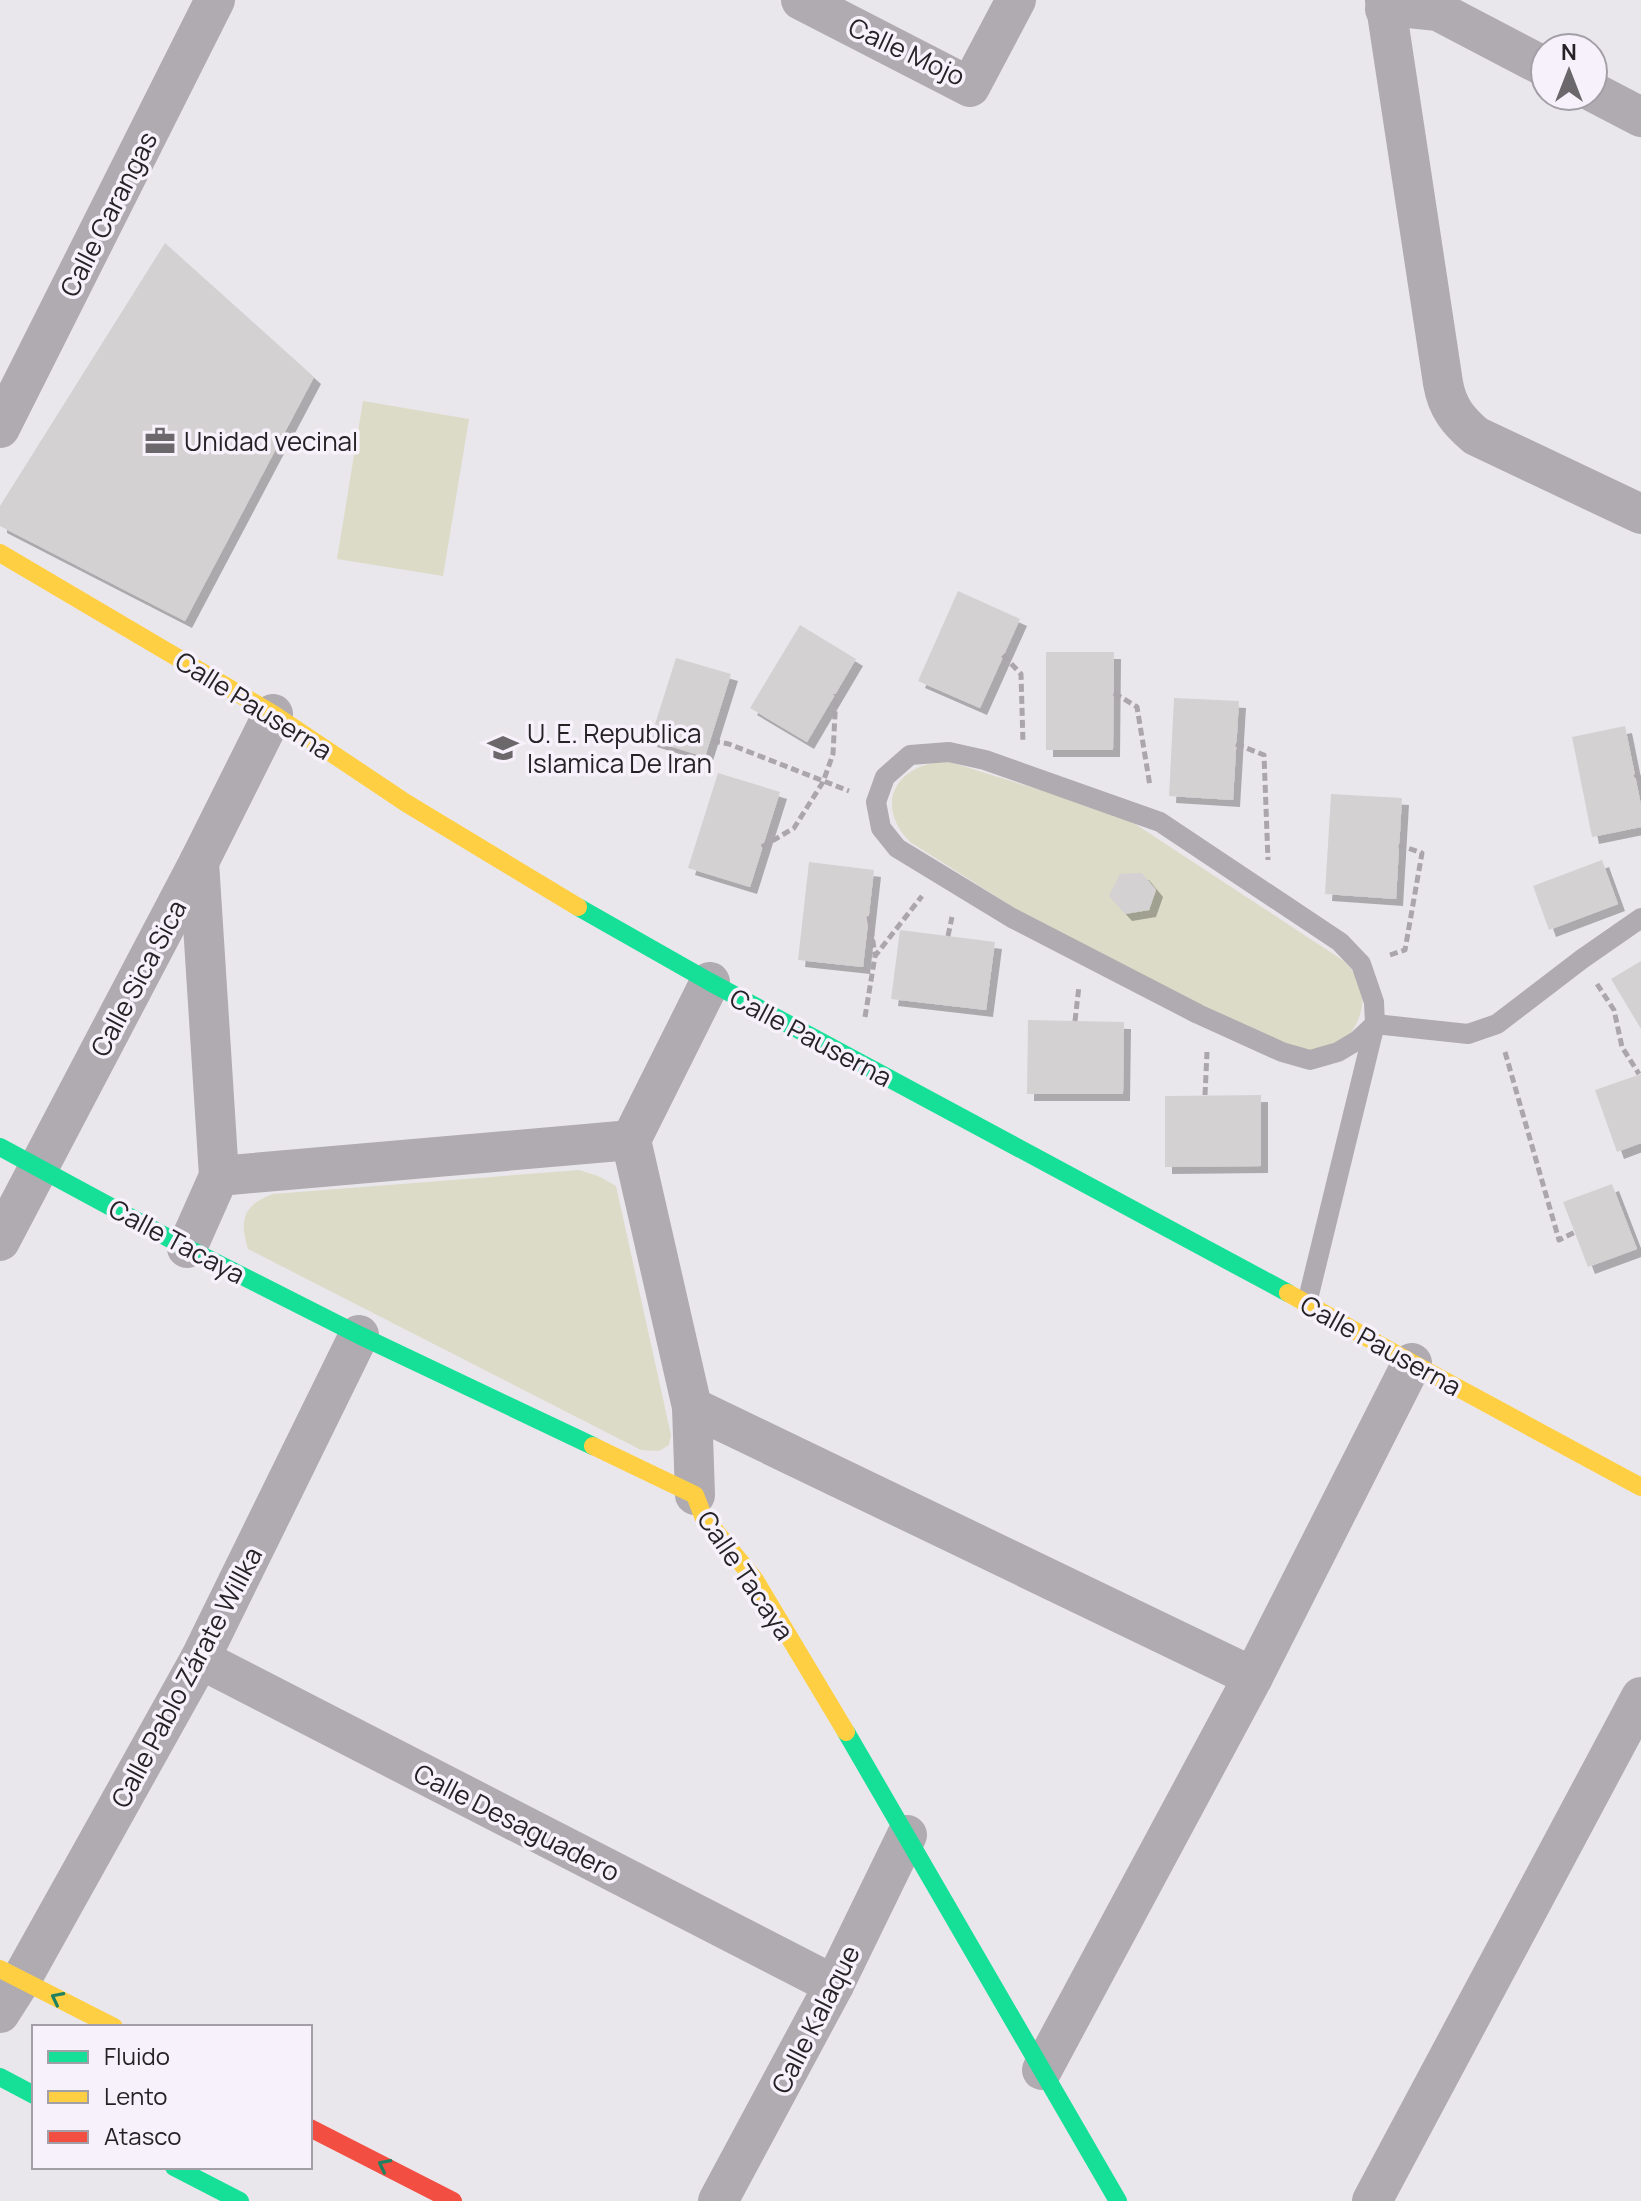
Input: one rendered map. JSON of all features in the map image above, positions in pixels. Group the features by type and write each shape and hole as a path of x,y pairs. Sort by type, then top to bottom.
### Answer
{"street":[{"name":"Calle Carangas","path":"0,428 215,0"},
{"name":"Calle Mojo","path":"801,0 970,87 1016,0"},
{"path":"1529,59 1438,11 1385,4 1443,383 1450,407 1476,436 1641,514"},
{"path":"1609,100 1641,117"},
{"name":"Calle Pauserna","path":"0,553 273,714 406,803 541,886 710,982 1307,1303 1641,1487"},
{"name":"Calle Sica Sica","path":"0,1241 273,714"},
{"path":"187,1248 219,1176 199,862"},
{"path":"695,1495 692,1407 631,1140 710,982"},
{"path":"219,1176 631,1140"},
{"name":"Calle Tacaya","path":"0,1147 187,1248 359,1335 695,1495 703,1516 755,1580 907,1835 1118,2201"},
{"name":"Calle Pablo Zárate Willka","path":"0,2013 10,1974 200,1659 359,1335"},
{"path":"1042,2070 1253,1677 1412,1363"},
{"path":"692,1407 1253,1677"},
{"name":"Calle Desaguadero","path":"200,1659 834,1985"},
{"path":"1372,2201 1641,1697"},
{"name":"Calle Kalaque","path":"718,2201 834,1985 907,1835"},
{"path":"10,1974 110,2025"},
{"path":"0,2077 32,2094"},
{"path":"312,2129 453,2201"},
{"path":"178,2169 240,2201"}],"lane":[{"path":"1307,1303 1375,1024 1374,1002 1361,964 1340,942 1155,820 985,760 949,752 910,755 885,777 876,800 881,828 897,848 1012,918 1209,1018 1282,1052 1310,1060 1338,1052 1358,1040 1375,1024 1468,1034 1497,1024 1641,918"}],"path":[{"path":"1003,655 1021,674 1024,774"},
{"path":"1114,693 1137,707 1155,820"},
{"path":"762,847 794,828 823,782 833,754 836,694"},
{"path":"712,741 729,744 876,800"},
{"path":"1236,744 1264,755 1270,894"},
{"path":"1635,774 1641,779"},
{"path":"1361,964 1405,950 1422,853 1399,845"},
{"path":"875,956 939,874"},
{"path":"853,1060 864,1023 875,956 869,916"},
{"path":"1582,959 1614,1010 1622,1047 1639,1074"},
{"path":"1205,1095 1209,1018"},
{"path":"1497,1024 1559,1240 1575,1232"}],"green space":[{"path":"363,401 469,419 443,576 337,559"},
{"path":"937,762 950,762 1123,816 1344,961 1362,988 1362,1004 1354,1028 1337,1045 1305,1054 1166,992 1051,931 910,842 894,816 894,792 909,773"},
{"path":"579,1170 616,1186 671,1435 669,1445 659,1451 641,1450 248,1249 245,1239 246,1215 255,1203 273,1194"}],"building":[{"name":"Unidad vecinal","path":"165,243 314,377 185,621 0,526 0,506"},
{"path":"958,591 1020,619 980,708 918,681"},
{"path":"800,625 856,659 807,742 750,708"},
{"path":"1046,652 1114,652 1113,750 1046,750"},
{"path":"676,658 731,674 705,757 650,740"},
{"path":"1174,698 1239,701 1233,800 1169,796"},
{"path":"1625,726 1641,805 1641,827 1592,837 1572,737"},
{"path":"718,773 780,792 750,887 688,868"},
{"path":"1331,794 1402,798 1396,899 1325,894"},
{"path":"1602,860 1618,904 1549,930 1533,886"},
{"path":"809,862 874,870 863,967 798,960"},
{"path":"1142,873 1156,890 1149,910 1125,914 1109,896 1120,874"},
{"path":"900,930 995,942 986,1010 891,999"},
{"path":"1641,961 1641,1029 1611,979"},
{"path":"1028,1020 1124,1022 1123,1094 1027,1094"},
{"path":"1641,1074 1641,1143 1617,1152 1595,1090"},
{"path":"1261,1095 1261,1166 1165,1167 1165,1096"},
{"path":"1612,1184 1637,1249 1588,1267 1563,1202"}],"traffic: fast":[{"path":"578,907 710,982 1288,1293"},
{"path":"0,1147 187,1248 359,1335 593,1446"},
{"path":"846,1732 1118,2201"},
{"path":"0,2077 32,2094"},
{"path":"178,2169 240,2201"}],"traffic: slow":[{"path":"0,553 273,714 406,803 578,907"},
{"path":"1288,1293 1641,1487"},
{"path":"593,1446 695,1495 703,1516 755,1580 846,1732"},
{"path":"0,1969 110,2025"}],"traffic: jam":[{"path":"312,2129 453,2201"}],"place":[{"name":"Unidad vecinal","path":"160,441"},
{"name":"U. E. Republica Islamica De Iran","path":"503,748"}]}
